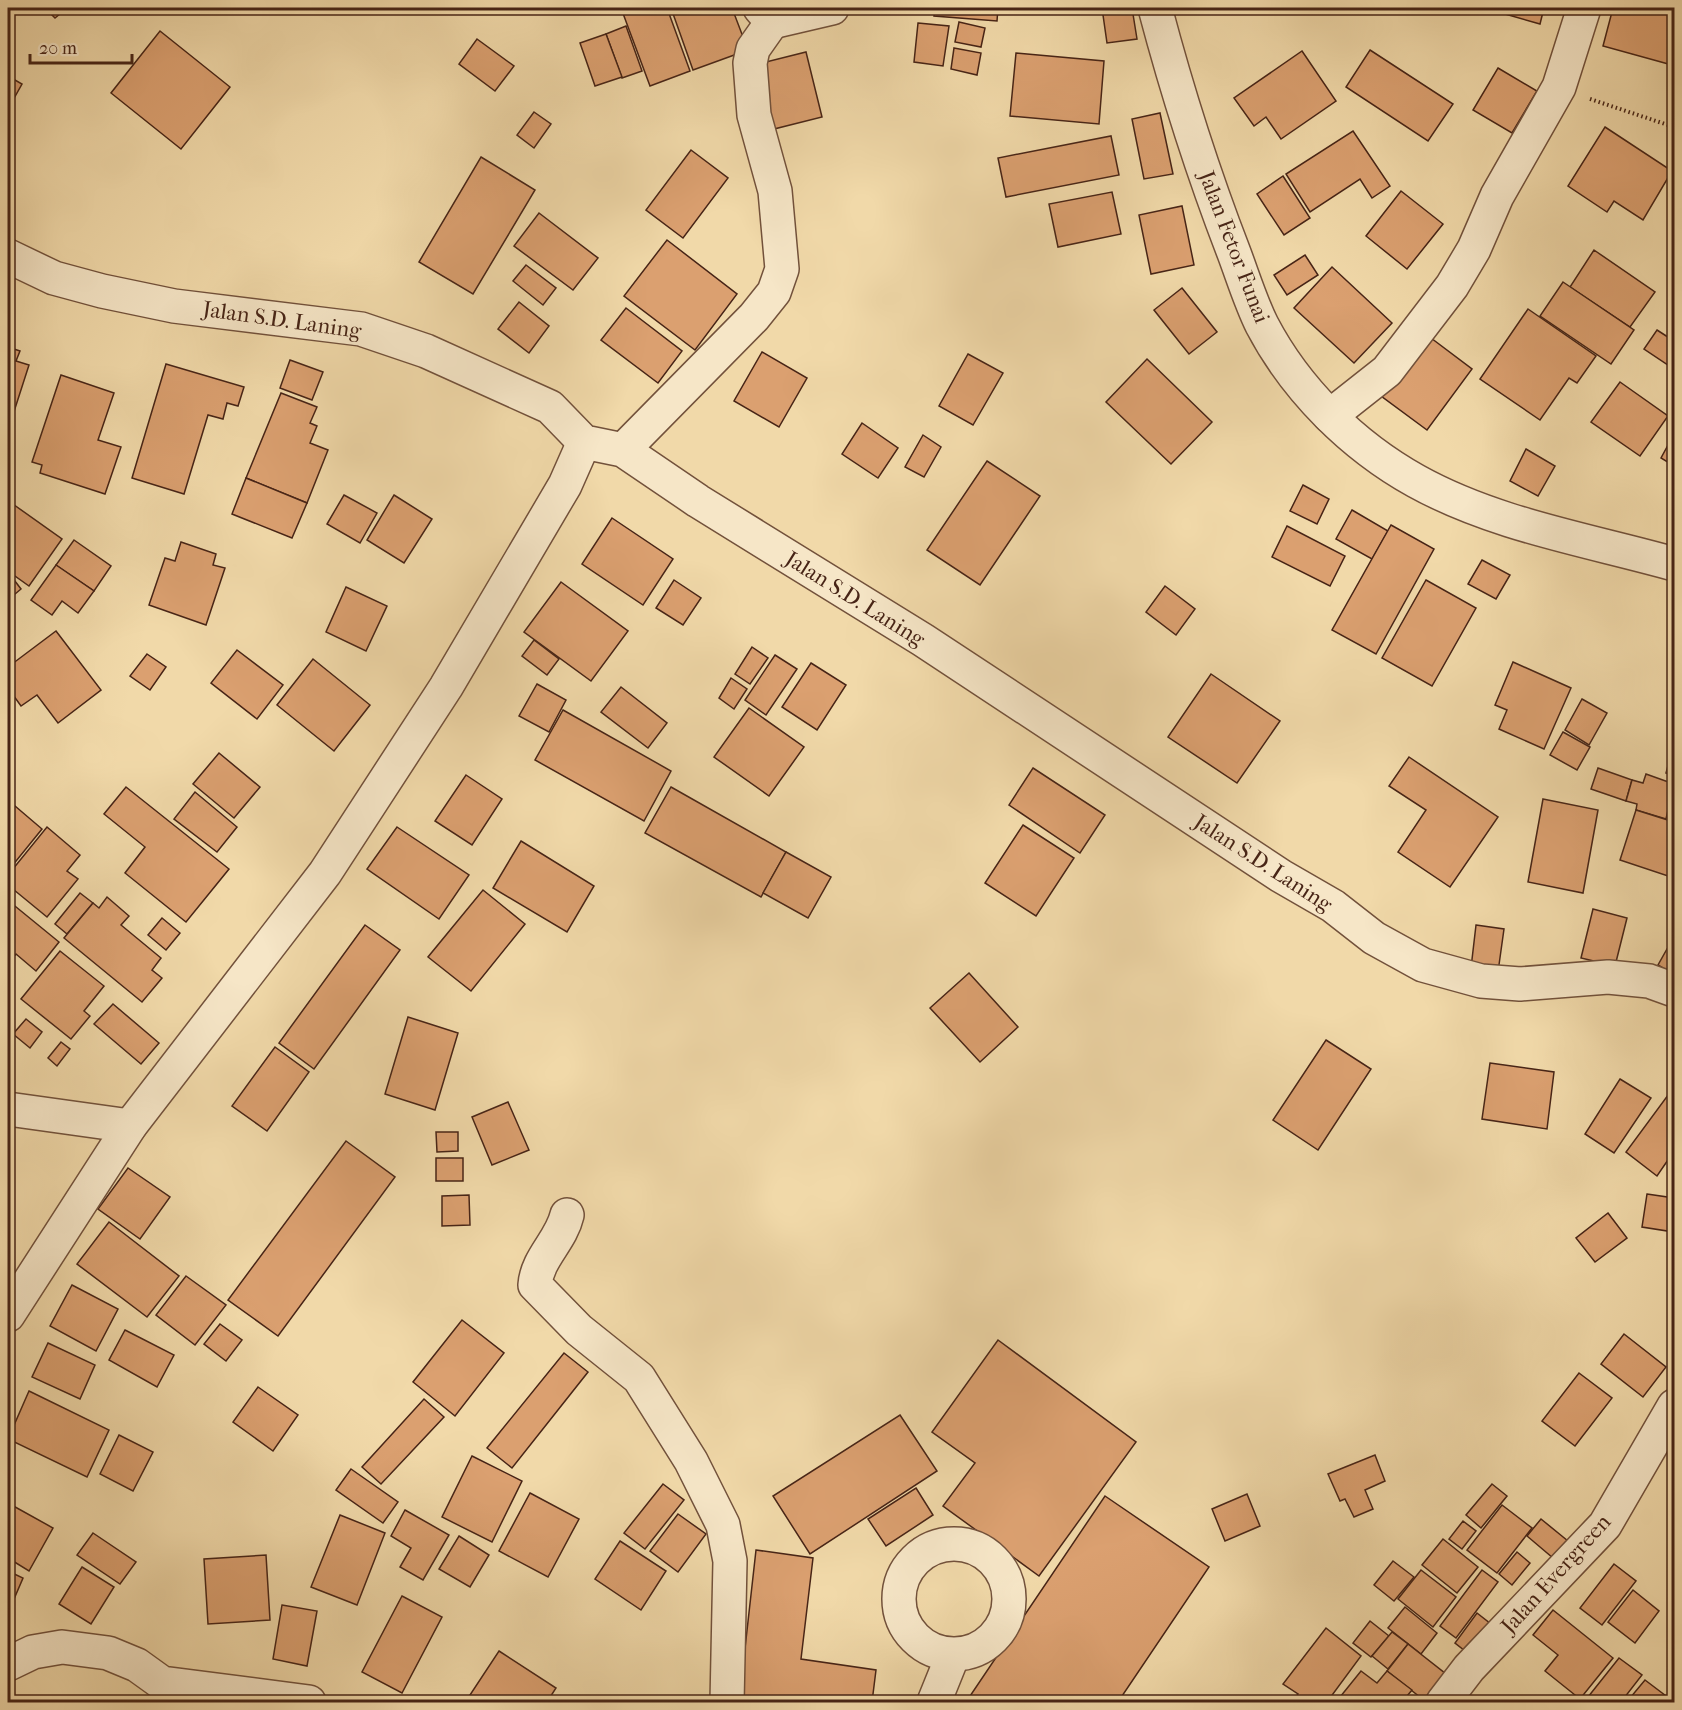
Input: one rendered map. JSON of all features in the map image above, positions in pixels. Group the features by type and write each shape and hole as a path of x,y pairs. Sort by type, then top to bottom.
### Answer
{"street":[{"path":"623,450 754,317 774,292 782,269 775,191 754,115 750,63 766,15 832,8"},
{"name":"Jalan Fetor Funai","path":"1155,8 1177,92 1225,230 1262,325 1292,370 1330,416 1369,452 1418,482 1492,515 1674,564"},
{"path":"1330,416 1387,371 1452,286 1474,249 1497,196 1558,87 1584,8"},
{"name":"Jalan S.D. Laning","path":"8,256 54,278 102,291 174,306 361,329 426,351 550,407 584,442 623,450 698,501 923,640 1281,876 1333,906 1374,938 1423,965 1481,981 1520,984 1608,977 1649,981 1674,990"},
{"path":"8,1315 129,1126 326,873 446,687 566,485 584,442"},
{"path":"8,1109 129,1126"},
{"path":"567,1215 564,1229 537,1269 535,1286 579,1330 639,1378 691,1461 723,1525 730,1561 728,1702"},
{"name":"Jalan Evergreen","path":"1443,1702 1469,1668 1605,1525 1674,1406"},
{"path":"8,1664 33,1652 62,1647 108,1653 137,1665 159,1693 309,1702"},
{"path":"934,1702 953,1654"}],"path":[{"path":"1558,87 1674,127"}],"building":[{"path":"45,8 67,8 55,18"},
{"path":"621,8 667,8 690,71 650,86"},
{"path":"671,8 732,8 748,50 693,70"},
{"path":"935,8 998,8 997,21 934,16"},
{"path":"1023,8 1062,8 1062,10"},
{"path":"1067,8 1093,8 1093,13 1066,12"},
{"path":"1102,8 1132,8 1137,39 1107,43"},
{"path":"1456,8 1474,8 1472,14"},
{"path":"1500,8 1544,8 1540,24 1498,12"},
{"path":"1613,8 1674,8 1672,65 1603,46"},
{"path":"959,22 985,28 981,47 955,42"},
{"path":"918,23 949,26 943,66 914,62"},
{"path":"626,26 642,71 622,78 606,34"},
{"path":"160,31 230,87 181,149 111,93"},
{"path":"606,34 622,77 595,86 580,43"},
{"path":"477,39 514,66 495,91 459,64"},
{"path":"954,48 981,53 977,75 951,69"},
{"path":"1370,50 1453,104 1428,141 1346,87"},
{"path":"1302,51 1336,101 1281,139 1266,117 1254,126 1234,98"},
{"path":"806,52 822,117 774,129 758,64"},
{"path":"1016,53 1104,61 1099,124 1010,116"},
{"path":"1498,68 1537,91 1512,133 1473,110"},
{"path":"8,76 22,84 8,109"},
{"path":"534,112 551,124 534,148 517,135"},
{"path":"1160,113 1173,174 1144,179 1132,119"},
{"path":"1605,127 1672,171 1643,220 1614,201 1607,212 1568,186"},
{"path":"1353,131 1390,186 1372,198 1360,179 1310,212 1286,174"},
{"path":"1111,136 1119,175 1006,197 998,158"},
{"path":"691,150 728,178 683,238 646,210"},
{"path":"481,157 535,190 473,294 419,262"},
{"path":"1283,176 1310,218 1284,235 1257,194"},
{"path":"1401,191 1443,224 1407,269 1366,236"},
{"path":"1112,192 1121,234 1058,247 1049,204"},
{"path":"1182,206 1194,265 1151,274 1139,215"},
{"path":"539,213 598,258 573,290 514,246"},
{"path":"667,240 737,294 695,350 624,296"},
{"path":"1594,250 1655,292 1630,327 1570,287"},
{"path":"1305,255 1318,275 1287,295 1274,275"},
{"path":"526,265 556,288 543,305 513,281"},
{"path":"1332,267 1392,323 1354,363 1294,308"},
{"path":"1563,282 1634,330 1611,364 1540,316"},
{"path":"1182,288 1217,332 1189,354 1154,310"},
{"path":"519,302 549,326 529,353 498,329"},
{"path":"626,308 682,351 658,383 601,340"},
{"path":"1528,309 1596,356 1577,383 1569,378 1540,420 1480,379"},
{"path":"1657,330 1674,341 1674,369 1644,349"},
{"path":"1423,332 1472,369 1427,430 1377,393"},
{"path":"8,347 20,351 16,361 29,365 10,424 8,424"},
{"path":"762,352 807,378 779,427 734,401"},
{"path":"968,354 1003,373 973,425 939,406"},
{"path":"1147,359 1212,422 1171,464 1106,402"},
{"path":"290,360 323,372 312,400 280,388"},
{"path":"166,364 244,387 238,406 227,403 223,419 208,415 184,494 132,478"},
{"path":"61,375 114,393 98,440 121,447 105,494 40,473 42,465 32,462"},
{"path":"1620,382 1668,416 1640,456 1591,422"},
{"path":"281,393 317,407 310,423 317,426 310,443 328,450 307,503 246,478"},
{"path":"862,423 898,448 878,478 842,454"},
{"path":"1674,434 1674,466 1661,458"},
{"path":"923,435 941,447 924,477 905,467"},
{"path":"1526,449 1555,466 1538,496 1510,481"},
{"path":"987,461 1040,496 980,585 927,550"},
{"path":"246,478 307,503 292,538 232,514"},
{"path":"1303,485 1329,499 1317,524 1290,511"},
{"path":"344,495 377,513 360,543 327,524"},
{"path":"394,495 432,519 404,563 367,540"},
{"path":"10,502 62,539 29,586 8,571 12,563 8,559 8,506"},
{"path":"1352,510 1388,531 1372,559 1336,539"},
{"path":"612,518 673,559 643,605 582,564"},
{"path":"1674,522 1674,537 1670,535"},
{"path":"1391,525 1434,549 1376,654 1332,630"},
{"path":"1287,526 1345,556 1330,586 1272,557"},
{"path":"74,540 111,566 94,591 56,565"},
{"path":"181,542 216,554 213,565 225,568 206,625 149,605 165,558 175,561"},
{"path":"1482,560 1510,575 1496,599 1468,584"},
{"path":"56,565 94,591 78,613 62,601 52,615 31,600"},
{"path":"8,572 21,589 8,600"},
{"path":"674,580 701,598 683,625 656,608"},
{"path":"1426,580 1476,608 1432,686 1382,658"},
{"path":"561,582 628,631 591,681 524,632"},
{"path":"1165,586 1195,609 1176,635 1146,612"},
{"path":"346,587 387,606 366,651 326,632"},
{"path":"56,631 101,690 58,723 37,695 21,706 8,688 8,667"},
{"path":"534,640 559,659 547,675 522,656"},
{"path":"752,647 768,658 750,684 735,674"},
{"path":"237,650 283,685 257,719 211,683"},
{"path":"147,654 166,667 150,690 130,676"},
{"path":"775,655 797,669 766,715 745,700"},
{"path":"313,659 370,705 334,751 277,705"},
{"path":"1513,662 1571,688 1544,749 1499,729 1507,710 1495,705"},
{"path":"811,663 846,685 817,730 782,707"},
{"path":"1211,674 1280,721 1237,783 1168,737"},
{"path":"731,678 747,689 734,709 719,698"},
{"path":"537,684 566,700 549,732 519,716"},
{"path":"621,687 667,723 648,748 601,712"},
{"path":"1582,699 1607,713 1589,745 1565,730"},
{"path":"749,708 804,747 769,796 714,757"},
{"path":"563,710 671,771 644,821 535,760"},
{"path":"1563,732 1590,747 1577,770 1550,755"},
{"path":"1674,744 1674,776 1666,773"},
{"path":"219,753 260,787 234,818 193,784"},
{"path":"1409,757 1498,817 1450,887 1398,852 1426,810 1389,786"},
{"path":"1033,768 1105,815 1080,853 1009,805"},
{"path":"1598,768 1632,780 1626,801 1591,789"},
{"path":"1646,774 1674,784 1666,819 1636,810 1637,804 1626,801 1632,780 1643,783"},
{"path":"466,775 502,799 472,845 435,821"},
{"path":"126,787 229,869 186,922 125,873 145,847 104,814"},
{"path":"671,787 786,852 761,897 645,833"},
{"path":"195,792 237,827 217,852 174,819"},
{"path":"1543,799 1598,810 1583,893 1528,882"},
{"path":"8,800 42,829 8,871"},
{"path":"1636,810 1674,822 1674,878 1620,860"},
{"path":"1023,825 1074,858 1036,916 985,883"},
{"path":"47,827 80,855 67,871 78,879 47,917 8,885 8,875"},
{"path":"397,827 469,875 439,919 367,869"},
{"path":"521,841 594,886 567,932 493,888"},
{"path":"786,852 831,877 808,918 763,893"},
{"path":"483,890 525,924 471,991 428,957"},
{"path":"80,893 93,903 67,934 55,924"},
{"path":"107,897 129,916 121,925 161,958 152,970 162,978 142,1002 64,938 93,903 99,908"},
{"path":"10,902 59,942 36,971 16,954 8,964 8,905"},
{"path":"1593,909 1627,918 1615,966 1581,958"},
{"path":"162,918 180,933 166,950 148,935"},
{"path":"365,925 400,950 314,1069 279,1043"},
{"path":"1476,925 1504,929 1498,972 1471,968"},
{"path":"1667,949 1674,953 1674,975 1658,965"},
{"path":"60,951 104,986 84,1011 90,1016 71,1039 21,999"},
{"path":"969,973 1018,1027 980,1062 930,1008"},
{"path":"113,1004 159,1043 141,1064 94,1024"},
{"path":"408,1017 458,1033 435,1110 385,1094"},
{"path":"26,1019 42,1032 30,1048 13,1034"},
{"path":"1326,1040 1371,1069 1318,1150 1273,1120"},
{"path":"61,1042 70,1049 57,1066 48,1058"},
{"path":"275,1047 309,1072 267,1131 232,1106"},
{"path":"1490,1063 1554,1072 1547,1129 1482,1119"},
{"path":"1620,1079 1651,1098 1614,1153 1585,1134"},
{"path":"1674,1087 1674,1161 1670,1157 1657,1176 1626,1152"},
{"path":"508,1102 529,1150 492,1165 472,1117"},
{"path":"436,1132 458,1132 458,1151 437,1152"},
{"path":"346,1141 395,1177 278,1336 228,1300"},
{"path":"436,1158 463,1158 463,1181 436,1181"},
{"path":"128,1168 170,1197 140,1239 98,1209"},
{"path":"1647,1194 1674,1198 1674,1232 1642,1227"},
{"path":"469,1195 470,1225 442,1226 442,1196"},
{"path":"1608,1213 1627,1238 1595,1262 1576,1238"},
{"path":"109,1222 179,1276 147,1317 77,1264"},
{"path":"186,1276 226,1305 195,1345 156,1315"},
{"path":"72,1285 118,1309 96,1351 50,1326"},
{"path":"462,1320 504,1353 455,1416 413,1382"},
{"path":"220,1324 242,1340 226,1361 204,1344"},
{"path":"125,1330 174,1355 157,1387 109,1360"},
{"path":"1624,1334 1666,1367 1643,1397 1601,1364"},
{"path":"998,1340 1136,1442 1039,1576 943,1506 975,1463 932,1432"},
{"path":"48,1343 95,1365 80,1399 32,1377"},
{"path":"564,1353 588,1372 512,1468 487,1448"},
{"path":"1579,1373 1612,1398 1575,1446 1542,1421"},
{"path":"258,1387 298,1415 273,1451 233,1422"},
{"path":"29,1391 109,1430 87,1477 8,1439"},
{"path":"424,1399 444,1417 381,1484 362,1467"},
{"path":"900,1415 937,1471 810,1554 773,1496"},
{"path":"119,1435 153,1452 133,1491 100,1474"},
{"path":"1375,1455 1385,1481 1365,1490 1373,1509 1354,1517 1345,1499 1340,1501 1328,1474"},
{"path":"472,1456 522,1481 492,1542 442,1517"},
{"path":"351,1469 398,1502 383,1523 336,1490"},
{"path":"663,1484 684,1500 645,1549 624,1533"},
{"path":"1492,1484 1507,1496 1481,1528 1466,1515"},
{"path":"916,1488 933,1515 886,1546 868,1519"},
{"path":"530,1493 579,1519 548,1577 499,1551"},
{"path":"1247,1494 1260,1526 1225,1541 1212,1509"},
{"path":"1105,1496 1209,1567 1118,1702 966,1702"},
{"path":"8,1503 53,1528 29,1571 8,1558"},
{"path":"1502,1505 1532,1528 1497,1573 1467,1550"},
{"path":"405,1510 449,1535 423,1580 400,1567 411,1548 391,1536"},
{"path":"678,1514 706,1534 678,1572 650,1551"},
{"path":"340,1515 385,1533 357,1605 311,1587"},
{"path":"1541,1519 1568,1541 1553,1558 1527,1536"},
{"path":"1463,1521 1476,1531 1462,1549 1449,1539"},
{"path":"93,1533 136,1562 120,1584 77,1555"},
{"path":"459,1536 489,1555 470,1587 439,1569"},
{"path":"1443,1539 1478,1567 1457,1593 1422,1565"},
{"path":"620,1541 666,1571 641,1610 595,1579"},
{"path":"756,1550 813,1558 801,1659 876,1670 872,1702 739,1702"},
{"path":"1517,1552 1530,1563 1512,1585 1499,1574"},
{"path":"266,1555 270,1620 208,1624 204,1559"},
{"path":"1393,1561 1414,1577 1394,1601 1374,1585"},
{"path":"1614,1564 1636,1581 1602,1625 1580,1608"},
{"path":"82,1567 114,1587 91,1624 59,1604"},
{"path":"1421,1570 1456,1597 1433,1627 1398,1599"},
{"path":"1482,1570 1498,1582 1456,1638 1440,1626"},
{"path":"8,1571 23,1578 8,1613"},
{"path":"1633,1590 1659,1611 1635,1643 1608,1622"},
{"path":"402,1596 442,1617 402,1693 362,1672"},
{"path":"282,1605 317,1611 307,1666 273,1659"},
{"path":"1405,1607 1437,1633 1421,1654 1388,1628"},
{"path":"1553,1610 1613,1658 1580,1699 1545,1671 1558,1655 1533,1635"},
{"path":"1477,1613 1496,1628 1474,1658 1455,1643"},
{"path":"1370,1621 1389,1636 1371,1657 1353,1643"},
{"path":"1326,1628 1361,1656 1327,1702 1292,1702 1298,1694 1283,1684"},
{"path":"1392,1632 1408,1644 1388,1669 1372,1656"},
{"path":"1408,1644 1446,1674 1425,1701 1387,1671"},
{"path":"499,1651 556,1688 547,1702 466,1701"},
{"path":"1619,1658 1642,1675 1621,1702 1584,1702"},
{"path":"1361,1671 1377,1683 1387,1671 1412,1690 1402,1702 1336,1702"},
{"path":"1645,1680 1674,1702 1637,1702 1630,1698"}]}
